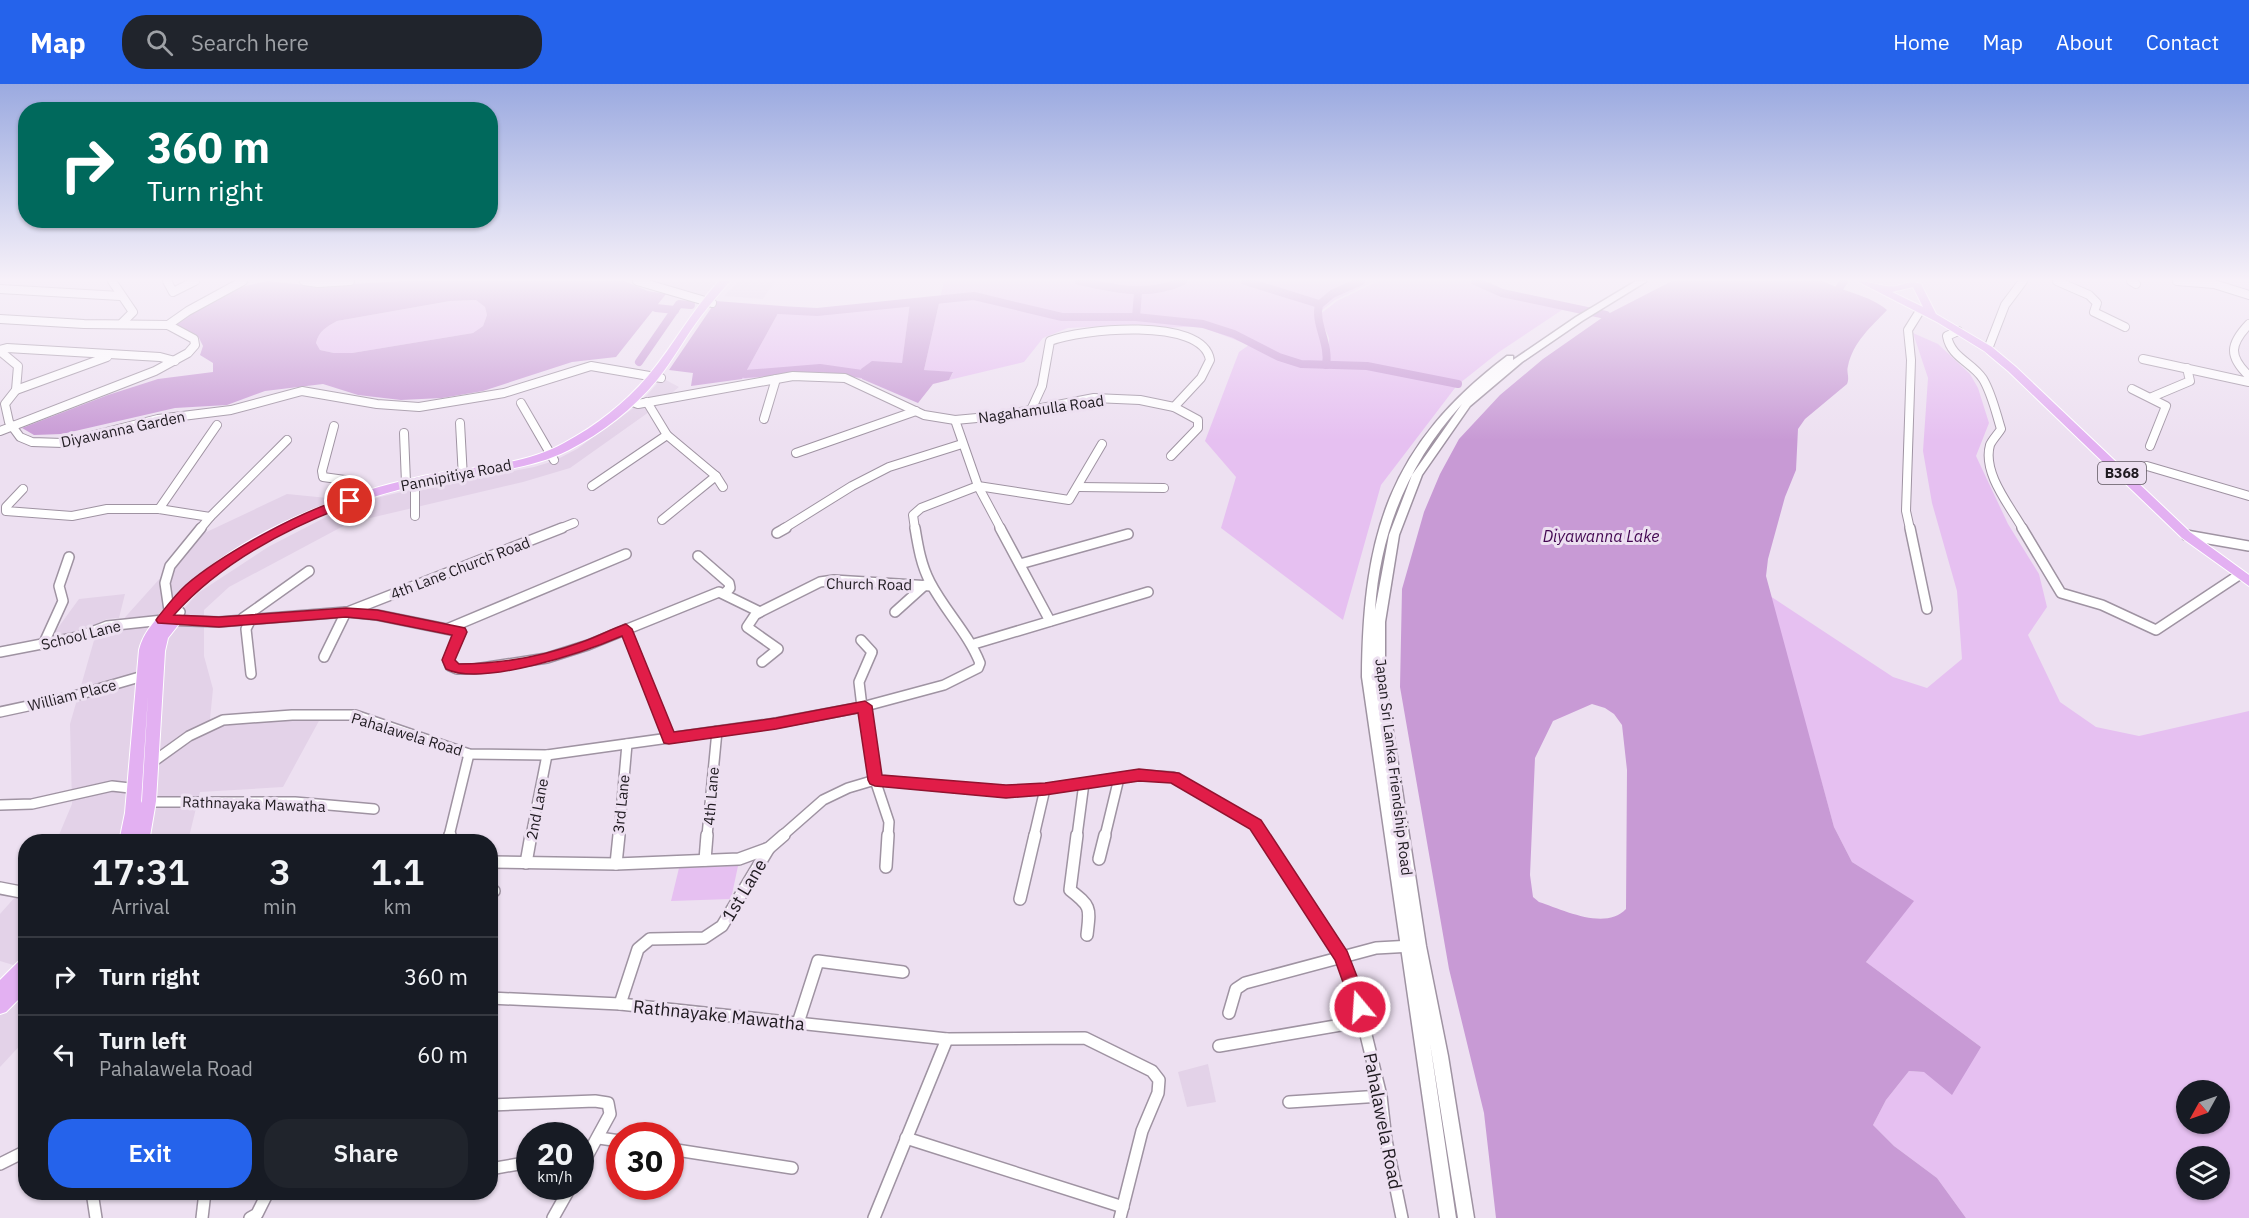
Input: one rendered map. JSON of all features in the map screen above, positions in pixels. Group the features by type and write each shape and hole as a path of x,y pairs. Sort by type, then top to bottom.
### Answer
{"main road":[{"name":"Pannipitiya Road","path":"143,834 149,801 158,651 171,615 190,589 233,559 324,510 410,486 464,475 534,466 576,448 638,402 687,334"},
{"name":"Japan Sri Lanka Friendship Road","path":"1448,1218 1379,679 1379,622 1395,535 1416,475 1467,404 1554,334"},
{"name":"B368","path":"1963,334 1988,349 2012,369 2186,535 2244,578"},
{"name":"Pannipitiya Road","path":"129,834 135,805 135,768 143,676 149,639 197,592 221,575 294,532 327,515 410,486"},
{"name":"Japan Sri Lanka Friendship Road","path":"1413,946 1440,1056 1466,1218"},
{"path":"0,991 18,973"},
{"path":"0,1006 18,988"}],"street":[{"path":"0,431 175,361 189,353 195,345 194,339 185,334"},
{"path":"1031,410 1042,386 1050,341 1069,334"},
{"path":"1171,456 1198,428 1198,420 1174,407 1197,382 1210,363 1206,350 1193,338 1180,334"},
{"path":"1908,334 1911,360 1906,511 1927,609"},
{"path":"1952,334 1947,336 1947,343 1959,358 1982,378 2001,429 1990,444 1989,465 1998,486 2061,593 2108,607 2142,626 2156,630 2244,578"},
{"path":"1988,349 1993,334"},
{"path":"2239,334 2235,340 2232,354 2241,370 2249,376"},
{"path":"0,351 8,348 160,357 175,361"},
{"path":"0,351 18,366 16,390"},
{"path":"12,427 5,413 5,404 16,390 112,355"},
{"path":"2143,358 2249,382"},
{"name":"Diyawanna Garden","path":"12,427 18,436 31,442 57,443 78,440 159,418 232,410 289,392 302,391 377,404 419,407 504,393 591,366 619,369 657,378"},
{"path":"2152,397 2190,381 2187,368"},
{"name":"Nagahamulla Road","path":"638,402 793,376 845,378 916,411 955,420 1031,410 1094,398 1140,400 1174,407"},
{"path":"764,419 776,378"},
{"path":"2132,389 2166,406 2150,446"},
{"path":"638,402 667,435 716,476 723,487"},
{"path":"521,403 552,458"},
{"path":"796,453 916,411"},
{"path":"955,420 978,486 1050,621"},
{"path":"459,423 464,475"},
{"path":"159,509 217,425"},
{"path":"334,426 322,471 323,477 345,480 350,501"},
{"path":"404,433 415,516"},
{"path":"592,486 667,435"},
{"path":"287,440 210,517 170,566 165,583 171,615 219,622 346,612 396,618 461,633 448,660 450,666 457,669 475,669 546,658 588,645 719,592 760,612 755,615 747,627 778,650 762,662"},
{"path":"777,533 852,486 889,467 962,444"},
{"path":"1102,444 1078,487 1071,498 1066,501 978,486 921,508 913,515 928,585 974,644 1148,592"},
{"path":"2120,470 2147,466 2249,496"},
{"path":"662,520 716,476"},
{"path":"1078,487 1164,488"},
{"path":"24,489 6,507 6,511 72,516 107,509 159,509 210,517"},
{"name":"4th Lane Church Road","path":"346,612 574,523"},
{"path":"1020,564 1128,534"},
{"path":"2186,535 2249,546"},
{"path":"445,630 626,554"},
{"path":"698,556 729,583 730,588 725,593"},
{"path":"43,645 63,601 59,586 69,557"},
{"path":"246,619 309,570"},
{"name":"Church Road","path":"760,612 820,582 834,580 928,585"},
{"path":"896,612 928,585"},
{"path":"324,657 346,612"},
{"name":"School Lane","path":"0,652 78,637 107,626 171,615"},
{"path":"246,619 251,674"},
{"path":"626,629 669,738"},
{"path":"861,640 872,652 858,680 857,688 863,706 875,780 889,822 886,867"},
{"name":"Pahalawela Road","path":"135,768 150,764 189,736 223,720 292,715 355,715 469,754 547,755 776,723 863,706 944,685 978,668 980,663 974,644"},
{"name":"William Place","path":"0,712 74,696 143,676"},
{"name":"4th Lane","path":"705,860 717,731"},
{"name":"3rd Lane","path":"616,864 627,744"},
{"path":"450,834 469,754"},
{"name":"2nd Lane","path":"526,863 547,755"},
{"name":"Pahalawela Road","path":"498,862 616,864 739,859 769,848 824,800 848,788 875,780 1006,792 1045,789 1139,775 1173,777 1255,824 1342,956 1364,1021 1381,1096 1386,1140 1402,1218"},
{"path":"1099,859 1119,778"},
{"path":"1084,783 1070,890 1087,903 1090,909 1087,935"},
{"path":"0,805 32,804 112,786 135,790 149,786"},
{"path":"1020,898 1045,789"},
{"name":"Rathnayaka Mawatha","path":"135,805 149,801 295,802 374,809"},
{"name":"1st Lane","path":"621,1004 638,949 650,939 704,938 722,927 769,848"},
{"path":"0,888 18,891"},
{"path":"1229,1013 1236,989 1245,983 1376,948 1413,946"},
{"path":"798,1023 818,961 903,972"},
{"name":"Rathnayake Mawatha","path":"498,998 621,1004 946,1039 1085,1038 1152,1071 1159,1080 1158,1093 1143,1131 1121,1213 906,1138"},
{"path":"1219,1046 1364,1021"},
{"path":"874,1218 946,1039"},
{"path":"1289,1102 1381,1096"},
{"path":"498,1105 595,1101 608,1103 610,1114 599,1138 594,1143"},
{"path":"599,1138 606,1139"},
{"path":"684,1151 792,1168"},
{"path":"0,1164 18,1155"},
{"path":"498,1168 516,1164"},
{"path":"93,1200 96,1218"},
{"path":"202,1218 204,1200"},
{"path":"250,1218 257,1214 263,1200"},
{"path":"553,1218 563,1200"}],"shaded area":[{"path":"467,334 352,353 320,350 316,343 319,335"},
{"path":"767,334 906,334 902,364 861,369 862,379 825,372 742,379"},
{"path":"932,334 1053,334 1043,338 1024,362 949,380 953,373 924,370"},
{"path":"1220,334 1325,334 1328,362 1367,366 1458,384 1381,485 1343,620 1221,528 1236,477 1205,441 1239,352 1249,345"},
{"path":"1327,334 1526,334 1460,383 1368,365 1329,361"},
{"path":"1913,334 1938,344 1970,374 1978,388 1989,423 1976,456 2008,524 2039,574 2047,607 2028,635 2060,702 2096,727 2139,736 2249,711 2249,1218 1966,1218 1937,1178 1894,1146 1873,1125 1886,1100 1909,1071 1924,1072 1981,1047 1866,962 1913,901 1852,862 1834,827 1770,596 1893,677 1927,688 1962,659 1957,591 1932,503 1923,451 1928,378"},
{"path":"662,378 679,387 649,412 570,468 523,482 349,523 229,587 204,610 204,656 213,689 209,729 222,724 320,719 283,787 200,792 190,834 143,834 160,651 181,612 198,593 268,547 328,516 380,497 534,467 554,461 577,449 639,404"},
{"path":"287,494 348,500 324,510 214,571 148,639 126,834 59,834 72,804 70,724 97,630 119,624 198,536"},
{"path":"125,594 119,618 107,619 79,631 52,636 79,599"},
{"path":"738,866 731,899 671,901 679,868"},
{"path":"18,894 18,966 0,961 0,914"},
{"path":"18,989 18,1048 0,1067 0,1007"},
{"path":"1208,1064 1216,1102 1187,1107 1178,1072"}],"water":[{"path":"191,334 320,334 316,343 320,350 352,353 467,334 634,334 616,357 572,362 483,391 442,398 401,400 358,395 323,384 265,391 227,405 175,408 62,434 34,435 22,428 108,395 158,379 213,372 213,363 200,355 203,346 199,338"},
{"path":"694,334 767,334 742,379 691,386 693,373 669,370"},
{"path":"906,334 932,334 924,370 953,372 949,380 933,384 918,403 862,379 861,369 872,361 902,363"},
{"name":"Diyawanna Lake","path":"1579,334 1864,334 1850,357 1847,384 1805,419 1798,429 1796,470 1785,497 1768,559 1766,576 1834,827 1852,862 1914,901 1866,962 1981,1047 1952,1095 1924,1072 1909,1071 1886,1100 1873,1125 1894,1146 1937,1178 1966,1218 1496,1218 1484,1113 1449,969 1400,687 1402,589 1424,512 1440,474 1459,439 1500,395 1543,359","holes":["1592,704 1614,714 1622,725 1627,770 1626,909 1617,915 1596,919 1560,910 1539,902 1533,897 1530,875 1535,758 1553,721"]}],"waterway":[{"path":"639,362 658,334"},
{"path":"1234,334 1279,357 1301,364 1326,365"},
{"path":"1322,334 1327,357 1326,365"},
{"path":"1326,365 1367,366 1458,384"},
{"path":"745,374 820,368 862,374"}],"route":[{"path":"350,501 324,510 262,542 214,571 190,589 169,610 163,620 219,622 346,612 377,615 460,632 448,660 450,666 457,669 475,669 546,658 588,645 626,629 669,738 776,723 865,706 875,780 1006,792 1045,789 1139,775 1173,777 1255,824 1342,956 1360,1007"}]}
